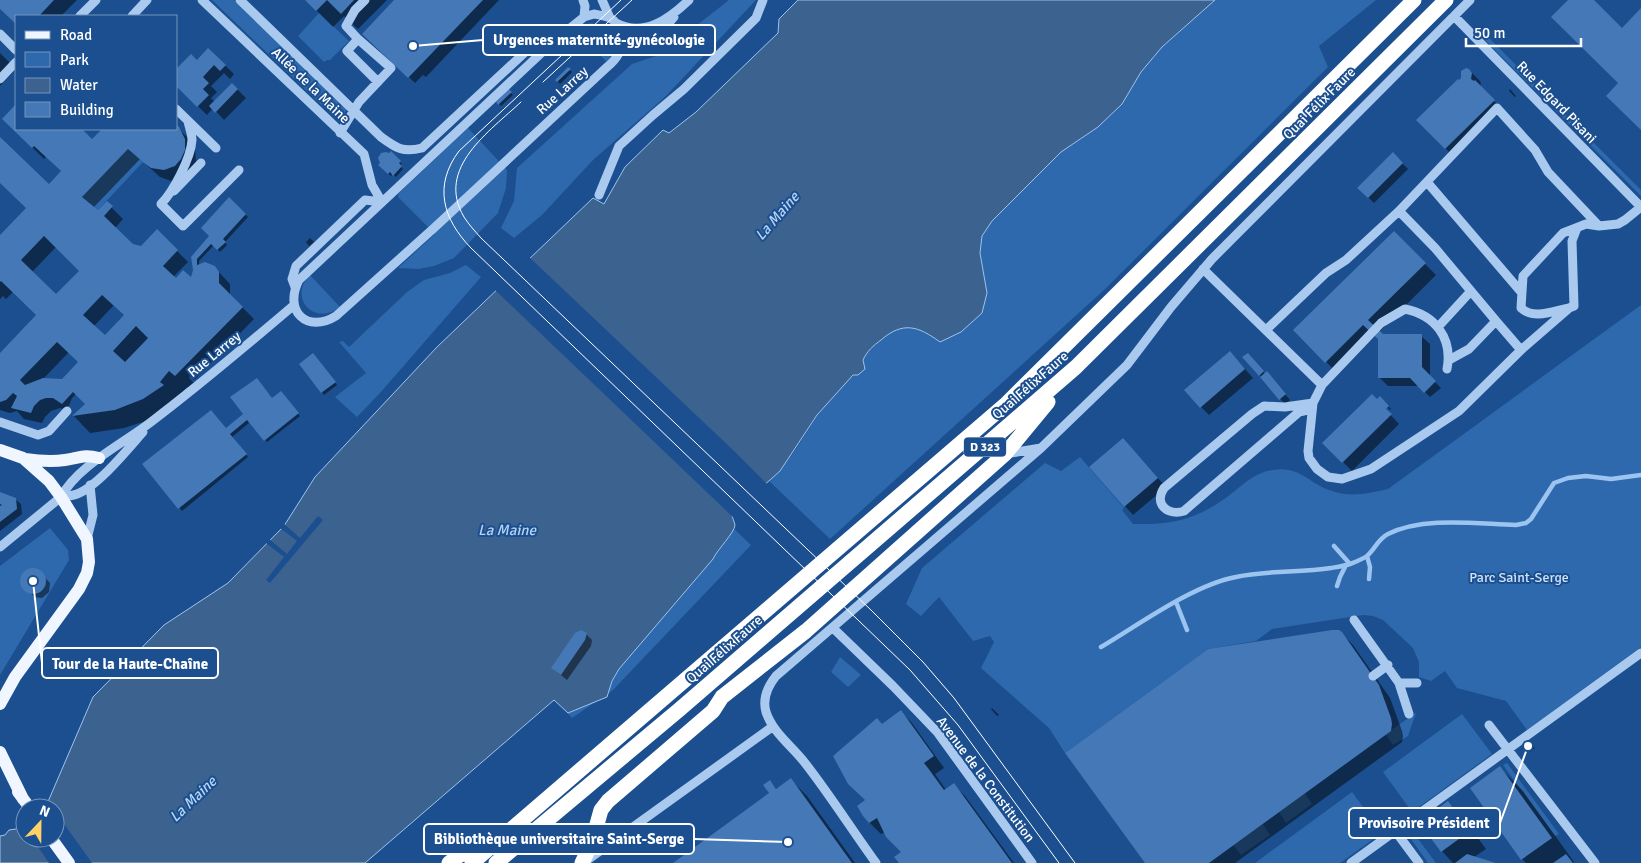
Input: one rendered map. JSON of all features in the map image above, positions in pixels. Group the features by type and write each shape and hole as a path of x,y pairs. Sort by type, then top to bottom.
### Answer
{"highway":[{"name":"Quai Félix Faure","path":"472,863 1004,404 1414,0"},
{"name":"Quai Félix Faure","path":"496,863 680,708 1076,367 1446,0"},
{"path":"582,863 592,842 602,810 608,801 713,711 722,697 806,631 1005,454 1076,367"},
{"path":"680,708 722,697"},
{"path":"449,863 460,855 488,850"}],"main road":[{"path":"0,450 23,458 42,461 64,460 86,455 99,458"},
{"path":"0,704 12,682 79,589 88,568 89,551 87,539 49,480 23,458"},
{"path":"0,752 24,798"},
{"path":"0,771 22,798"},
{"path":"58,848 69,863"}],"street":[{"path":"81,15 96,0"},
{"path":"133,15 147,0"},
{"name":"Allée de la Maine","path":"202,0 364,154 372,185 382,202"},
{"name":"Allée de la Maine","path":"240,0 381,136 393,145 408,151 422,148 535,43 553,42"},
{"path":"340,133 359,102 392,68 358,39 346,26 355,10 365,0"},
{"path":"584,17 584,3 594,0"},
{"path":"602,0 622,36 620,52"},
{"path":"599,195 619,146 684,89 756,18 763,0"},
{"path":"876,863 805,762 772,727 765,710 768,686 776,676 1041,448 1127,365 1170,307 1204,269 1470,0"},
{"path":"294,306 292,298 298,280 471,121 553,42 584,17 594,14 630,29 645,28 665,20 687,2"},
{"name":"Rue Larrey","path":"0,547 61,496 67,485 99,458 151,422 294,306 299,316 315,323 336,316 434,228 606,68 620,52 669,24 687,2"},
{"name":"Rue Edgard Pisani","path":"1454,16 1641,207"},
{"path":"0,34 15,49"},
{"path":"358,39 347,51 378,82"},
{"path":"0,79 15,63"},
{"path":"1267,329 1326,273 1346,260 1399,211 1497,108 1535,150 1548,172 1599,226"},
{"path":"178,111 216,148"},
{"path":"167,198 188,158 192,140 188,120"},
{"path":"202,163 161,204 183,226 239,170"},
{"path":"1427,182 1522,293"},
{"path":"1569,308 1534,315 1526,312 1521,308 1523,276 1563,233 1586,224 1599,226 1618,224 1641,207"},
{"path":"1399,211 1435,248 1521,350"},
{"path":"1496,321 1469,349 1448,364 1447,343 1438,327 1416,311 1405,308 1381,323 1322,385 1312,406 1307,445 1309,458 1317,469 1322,474 1335,479 1342,479 1371,469 1459,411 1521,350 1569,308 1574,306 1572,242 1577,228"},
{"path":"1204,269 1322,385"},
{"path":"1438,327 1471,291"},
{"path":"1264,406 1312,406 1299,412 1184,511 1169,512 1162,506 1160,497 1164,488 1264,406"},
{"path":"0,422 38,435 49,431 67,411"},
{"name":"Rue Larrey","path":"61,496 77,494 90,485 122,456 151,422"},
{"path":"1005,454 1041,448"},
{"path":"87,539 93,515 90,485"},
{"path":"1354,620 1399,683 1409,714"},
{"name":"Avenue de la Constitution","path":"833,628 938,733 1032,863"},
{"path":"1351,863 1641,653"},
{"path":"1373,676 1388,666"},
{"path":"1399,683 1417,683"},
{"path":"1488,725 1595,863"},
{"path":"582,863 772,727"},
{"path":"1399,836 1419,863"}],"green space":[{"path":"212,0 234,0 345,106 346,111 343,118 335,118"},
{"path":"729,0 756,0 665,97 593,160 542,215 514,238 501,228 514,201 517,168 632,64 659,55"},
{"path":"1215,0 1376,0 1319,46 1328,67 1104,290 830,539 769,481 793,454 836,391 850,378 865,369 863,360 878,341 892,331 908,327 919,329 937,339 987,293 980,253 982,236 992,221 1061,152 1098,127 1122,104 1141,72 1162,47"},
{"path":"319,13 349,41 330,60 324,62 298,36"},
{"path":"592,23 606,29 590,44 576,30"},
{"path":"1478,27 1641,190 1641,196 1475,30"},
{"path":"609,31 613,47 612,54 607,62 593,48"},
{"path":"468,128 507,170 506,188 498,213 454,258 434,266 419,269 398,268 435,234 398,197 399,193"},
{"path":"128,149 143,162 98,210 82,197"},
{"path":"466,265 481,277 357,417 335,397 366,373 339,342 343,341 349,347 407,292 424,280 450,273"},
{"path":"310,275 340,307 322,314 313,312 307,307 301,293"},
{"name":"Parc Saint-Serge","path":"1641,305 1641,647 1527,730 1506,701 1457,688 1445,671 1431,681 1419,677 1419,662 1413,648 1383,620 1363,615 1272,629 1256,641 1208,649 1065,753 1049,728 981,668 994,642 990,636 973,641 939,597 921,616 906,604 922,568 1045,463 1061,471 1080,457 1124,508 1122,510 1133,524 1183,520 1215,505 1253,477 1272,470 1290,470 1324,488 1339,493 1360,494 1388,489"},
{"path":"706,502 751,545 613,690 572,718 559,704 620,654"},
{"path":"50,528 68,550 69,560 0,675 0,566"},
{"path":"840,657 861,675 848,687 831,672"},
{"path":"1416,713 1408,736 1393,745 1385,734"},
{"path":"1462,714 1492,754 1412,812 1383,772"},
{"path":"1507,763 1559,834 1555,836 1503,765"},
{"path":"1352,792 1382,833 1340,863 1255,863"},
{"path":"1305,793 1312,804 1286,823 1279,812"},
{"path":"1263,824 1270,835 1241,855 1233,845"},
{"path":"1410,828 1436,863 1428,863 1406,832"}],"water":[{"name":"La Maine","path":"798,0 1215,0 1162,47 1141,72 1122,104 1098,127 1061,152 992,221 982,236 980,253 987,293 982,313 961,332 940,342 925,332 904,328 889,334 868,351 863,360 865,369 858,375 853,375 817,415 780,471 732,514 735,525 729,536 713,559 619,669 612,681 607,697 568,713 554,700 365,863 78,863 83,852 74,851 56,863 0,863 0,836 5,835 9,830 15,829 15,848 65,848 65,798 50,798 93,697 164,625 228,583 284,526 315,477 437,347 593,198 604,204 625,167 663,130 669,133 696,112 778,33 779,19"}],"pier":[{"path":"528,256 768,485 735,514 735,519 494,289"},
{"path":"318,516 323,520 270,583 266,580 284,557 266,543 269,539 287,554 297,541 279,527 283,523 300,538"},
{"path":"65,825 92,863 76,863 80,854 75,853 61,863 49,863 39,848 65,848"}],"building":[{"path":"0,0 54,0 40,15 15,15 15,23 0,9"},
{"path":"305,0 327,0 316,11"},
{"path":"327,0 354,0 341,14"},
{"path":"394,0 483,0 408,78 362,34"},
{"path":"1568,0 1594,0 1622,28 1641,8 1641,130 1606,96 1618,83 1551,17"},
{"path":"208,48 226,65 220,71 214,65 203,77 209,83 203,89 209,95 197,107 178,88 178,67 191,54 197,60"},
{"path":"568,67 571,69 557,82 555,80"},
{"path":"1466,68 1472,73 1471,79 1475,80 1495,100 1445,149 1416,120 1461,78 1461,71"},
{"path":"232,83 238,89 215,113 209,106"},
{"path":"509,89 512,92 498,105 496,102"},
{"path":"15,105 15,130 83,130 92,139 101,130 178,130 178,126 185,139 185,150 175,166 164,170 151,168 128,149 82,197 98,210 107,201 113,206 104,216 133,244 141,246 157,229 178,250 163,266 176,278 183,270 191,277 193,270 191,257 209,236 201,228 229,197 246,214 223,239 226,242 217,250 211,244 197,259 197,265 205,262 215,266 219,272 219,283 243,307 175,376 169,371 160,382 164,385 143,399 115,410 72,416 85,404 73,392 62,404 53,398 40,400 34,406 31,413 11,408 17,396 13,393 6,400 0,402 0,353 36,315 0,282 0,235 26,208 0,183 0,137 49,184 61,171 34,146 32,148 2,119","holes":["44,236 79,271 56,294 21,260","102,295 124,315 105,335 83,315","136,326 148,338 125,362 113,351","57,342 78,362 62,379 43,378 25,385 20,380"]},
{"path":"391,151 401,161 399,163 402,166 393,176 378,165 380,163 378,158 381,153 389,153"},
{"path":"1393,152 1403,163 1368,198 1357,188"},
{"path":"1394,231 1426,263 1368,320 1383,334 1422,334 1422,367 1436,381 1424,393 1410,378 1378,378 1378,339 1363,325 1325,363 1293,330"},
{"path":"1230,351 1245,369 1200,408 1184,390"},
{"path":"313,353 336,382 321,393 299,364"},
{"path":"1248,353 1264,371 1259,376 1242,357"},
{"path":"1267,371 1286,394 1279,400 1260,377"},
{"path":"257,378 272,398 281,391 299,413 264,441 247,420 230,434 247,454 178,509 142,464 211,410 226,428 243,414 230,397"},
{"path":"1372,394 1377,399 1380,396 1389,406 1386,409 1392,414 1342,463 1322,443"},
{"path":"1123,438 1158,478 1124,507 1089,467"},
{"path":"0,492 16,498 17,509 0,522 0,506 2,505 0,504"},
{"path":"33,568 42,572 46,581 42,590 33,594 24,590 20,581 24,572"},
{"path":"581,630 587,633 585,640 561,675 551,668 575,633"},
{"path":"1332,630 1342,632 1379,685 1391,718 1391,731 1209,863 1145,863 1065,753 1208,649"},
{"path":"901,710 934,756 924,763 944,790 954,783 1012,863 899,863 894,857 901,852 886,837 877,818 869,823 863,816 857,806 865,800 848,784 833,756 877,718 882,724"},
{"path":"1500,766 1552,838 1521,860 1470,788"},
{"path":"791,778 852,863 673,863 769,793 763,785 770,780 776,789"},
{"path":"1448,801 1470,831 1441,852 1419,822"},
{"path":"1467,854 1496,863 1455,863"},
{"path":"1566,854 1573,863 1553,863"}],"waterway":[{"path":"1101,647 1167,606 1219,581 1272,572 1319,570 1348,565 1367,556 1388,534 1402,528 1451,522 1516,525 1526,523 1531,519 1554,483 1568,478 1586,476 1611,479 1641,475"},
{"path":"1334,546 1350,564"},
{"path":"1367,556 1370,567 1369,579"},
{"path":"1337,586 1346,565"},
{"path":"1176,602 1187,630"}],"tram line":[{"path":"621,0 459,151 451,164 444,189 448,214 454,226 471,248 910,670 958,725 1059,863"},
{"path":"543,82 632,0"},
{"path":"521,102 482,138 470,152 461,167 456,182 457,199 468,223 481,238 871,610 923,662 954,698 1075,863"}],"place":[{"name":"Urgences maternité-gynécologie","path":"413,46"},
{"name":"Tour de la Haute-Chaîne","path":"33,581"},
{"name":"Provisoire Président","path":"1528,746"},
{"name":"Bibliothèque universitaire Saint-Serge","path":"788,842"}]}
